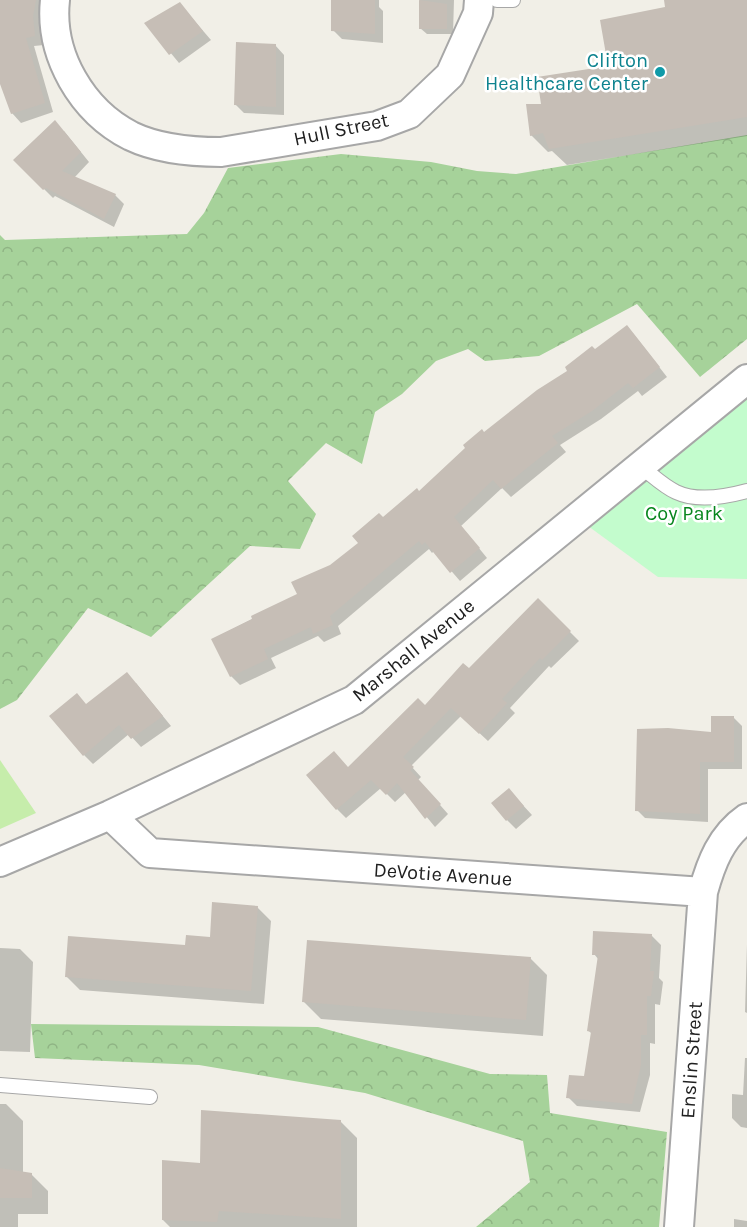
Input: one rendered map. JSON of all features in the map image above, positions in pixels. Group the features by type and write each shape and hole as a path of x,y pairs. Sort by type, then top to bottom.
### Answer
{"street":[{"name":"Hull Street","path":"55,0 56,36 64,61 75,84 97,111 109,123 132,136 156,145 200,152 221,152 377,126 409,114 450,75 485,4"},
{"name":"Marshall Avenue","path":"0,862 110,815 354,700 747,379"},
{"name":"DeVotie Avenue","path":"110,815 150,853 703,892"},
{"path":"703,892 711,865 722,842 747,818"},
{"name":"Enslin Street","path":"679,1227 703,892"}],"lane":[{"path":"485,4 513,0"},
{"path":"640,466 676,492 701,498 730,496 747,491"},
{"path":"0,1085 150,1097"}],"green space":[{"path":"747,135 747,339 700,377 637,304 539,356 485,361 468,349 436,361 402,394 375,412 362,464 326,443 288,481 316,514 300,549 250,546 151,637 88,608 17,700 0,709 0,235 5,240 187,234 204,213 228,168 341,154 431,162 477,171 516,174"},
{"name":"Coy Park","path":"747,379 747,579 658,577 577,518"},
{"path":"0,760 36,813 0,829"},
{"path":"31,1024 318,1027 490,1074 547,1075 550,1113 667,1132 659,1227 476,1227 530,1182 523,1141 365,1093 199,1065 35,1058"}],"building":[{"path":"0,0 36,0 33,16 35,36 26,38 45,103 11,114 0,84"},
{"path":"331,0 375,0 375,34 331,31"},
{"path":"419,0 447,4 447,29 419,29"},
{"name":"Clifton Healthcare Center","path":"664,0 747,0 747,117 549,149 543,133 530,136 526,104 541,104 537,77 608,66 600,20 665,7"},
{"path":"180,2 203,31 169,55 144,23"},
{"path":"236,42 276,44 276,107 234,105"},
{"path":"55,120 81,152 62,171 116,194 104,219 46,188 43,190 13,160"},
{"path":"627,325 660,367 633,388 628,383 592,411 552,436 558,443 501,489 493,480 454,517 480,548 450,573 425,542 422,545 419,541 330,616 333,625 313,634 311,627 264,649 268,659 230,677 211,639 252,619 251,616 297,594 291,582 330,565 358,543 352,536 379,513 383,517 417,488 419,491 465,448 463,445 482,429 484,432 537,390 567,371 565,367 592,346 595,349"},
{"path":"538,598 571,631 542,660 540,658 502,699 507,703 479,734 451,708 403,757 414,767 410,770 441,804 425,819 397,783 386,795 371,780 336,810 306,775 334,751 348,767 418,698 425,705 463,663 469,668"},
{"path":"127,672 163,716 131,739 119,725 83,756 49,716 77,693 86,704"},
{"path":"711,716 734,716 734,762 700,762 700,814 635,811 637,729 668,728 711,732"},
{"path":"509,788 524,806 506,821 491,803"},
{"path":"212,902 258,906 251,991 65,977 68,936 185,945 186,935 210,937"},
{"path":"593,931 652,934 650,971 654,971 651,996 647,996 647,1035 641,1035 641,1065 632,1104 566,1098 569,1075 584,1076 591,1032 587,1031 598,955 592,955"},
{"path":"307,940 531,957 526,1020 302,1002"},
{"path":"201,1110 341,1120 341,1219 219,1211 217,1222 162,1220 162,1160 200,1163"},
{"path":"0,1168 32,1173 32,1198 0,1198"}],"place":[{"name":"Clifton Healthcare Center","path":"660,72"}]}
